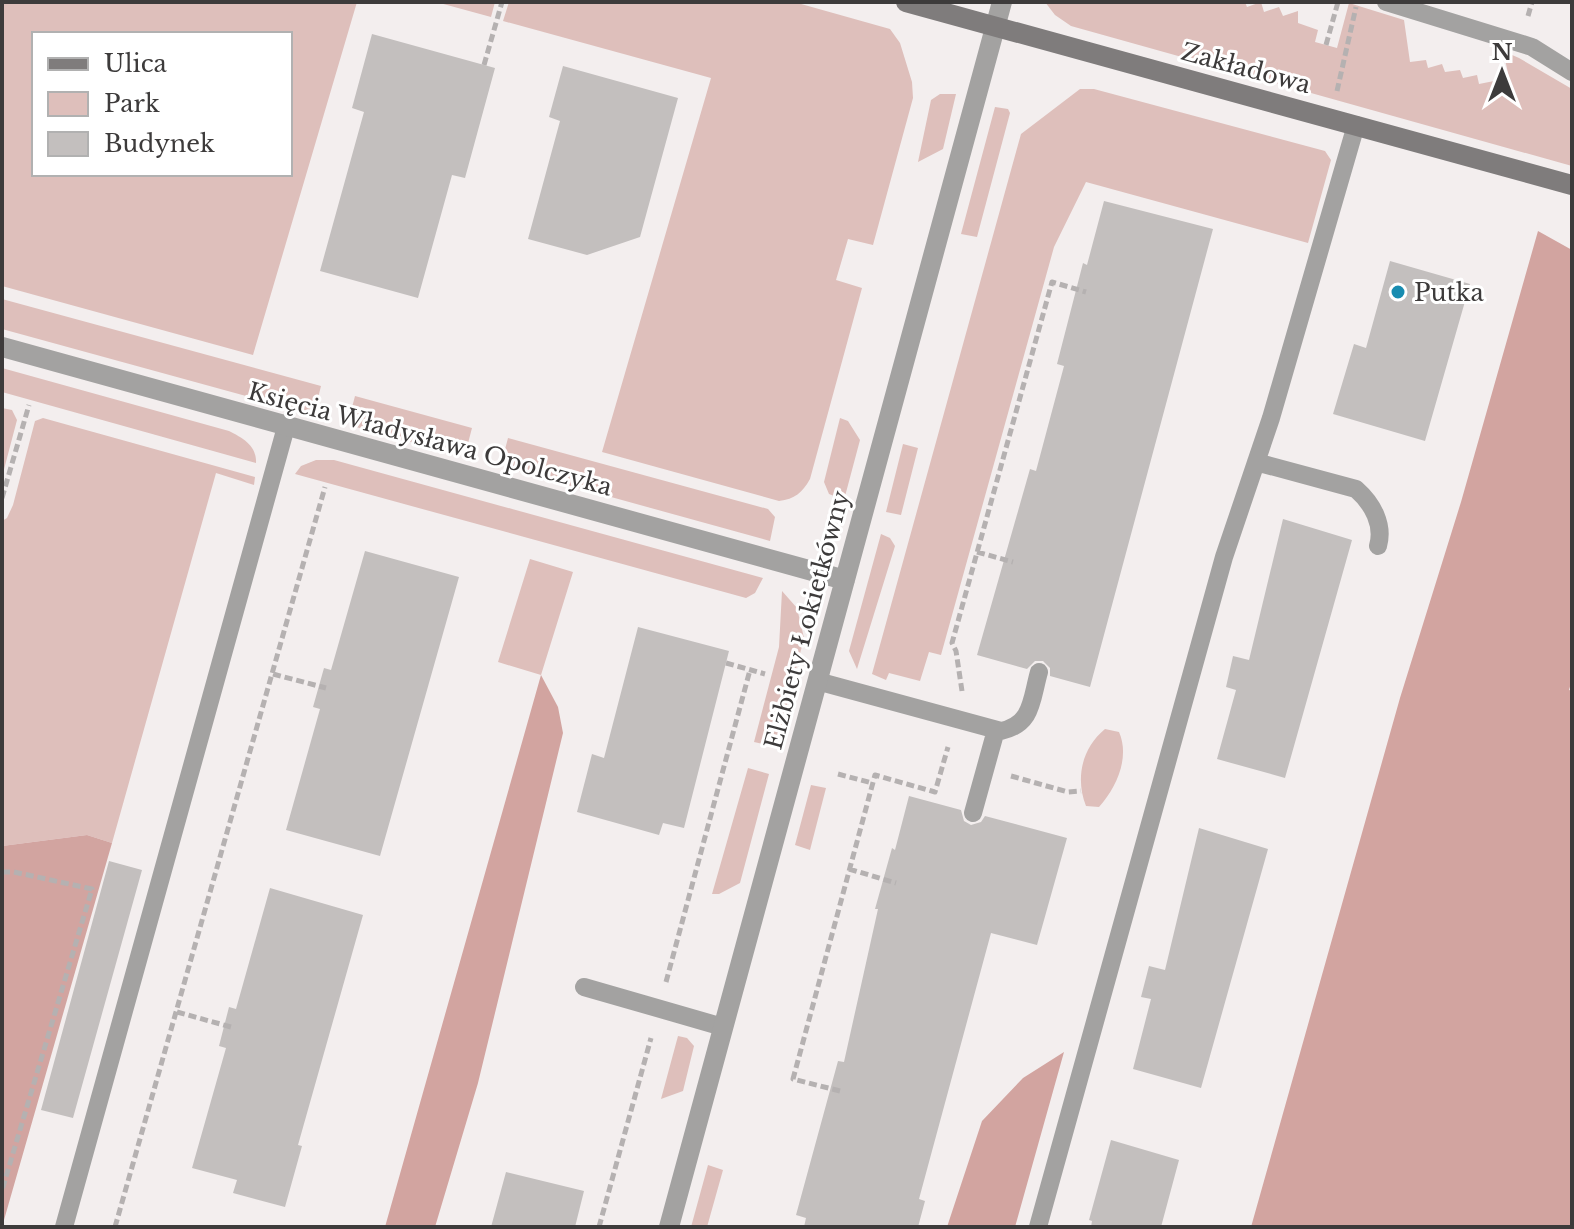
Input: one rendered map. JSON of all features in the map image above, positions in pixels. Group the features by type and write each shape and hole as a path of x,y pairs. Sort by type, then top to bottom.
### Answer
{"street":[{"name":"Zakładowa","path":"906,2 1572,185"},
{"name":"Elżbiety Łokietkówny","path":"669,1227 1002,2"},
{"name":"Księcia Władysława Opolczyka","path":"2,347 845,580"}],"lane":[{"path":"1386,2 1532,47 1572,72"},
{"path":"1038,1227 1224,557 1271,418 1356,125"},
{"path":"64,1227 286,427"},
{"path":"1256,462 1356,489 1365,497 1381,527 1378,546"},
{"path":"817,681 996,730 1016,728 1026,718 1039,672"},
{"path":"973,813 996,730"},
{"path":"584,987 723,1027"}],"path":[{"path":"484,65 502,2"},
{"path":"1326,45 1338,2"},
{"path":"1333,119 1357,2"},
{"path":"2,498 29,405"},
{"path":"115,1227 325,487"},
{"path":"977,552 1013,562"},
{"path":"726,663 765,674"},
{"path":"599,1227 750,670"},
{"path":"273,674 326,688"},
{"path":"838,774 872,783"},
{"path":"849,869 896,883"},
{"path":"2,872 92,889 2,1190"},
{"path":"177,1012 231,1027"}],"green space":[{"path":"2,2 357,2 253,355 2,286"},
{"path":"436,2 495,2 491,17"},
{"path":"509,2 794,2 890,29 900,43 912,82 913,98 873,245 848,239 836,280 862,288 810,479 794,497 779,501 602,452 711,78 503,21"},
{"path":"1045,2 1245,2 1247,7 1261,2 1264,12 1279,7 1283,16 1298,11 1298,23 1318,30 1315,42 1337,48 1349,3 1404,20 1410,62 1426,60 1428,68 1442,64 1445,72 1460,70 1463,78 1477,75 1479,84 1494,81 1496,89 1511,86 1503,51 1572,89 1572,166 1071,26 1055,15"},
{"path":"1080,89 1094,89 1325,151 1331,160 1308,243 1086,182 1054,247 941,655 929,652 920,681 889,673 886,680 872,674 1021,134"},
{"path":"940,94 956,94 943,149 918,162 931,100"},
{"path":"995,107 1008,109 1010,113 977,237 961,234"},
{"path":"2,299 321,386 316,406 304,412 2,329"},
{"path":"2,368 229,431 252,447 256,463 2,392"},
{"path":"355,396 472,428 467,447 454,454 356,427 350,415"},
{"path":"2,408 12,410 17,420 2,477"},
{"path":"43,418 255,477 254,485 216,473 112,843 87,835 2,846 2,521 7,518 13,505 35,421"},
{"path":"840,418 848,421 860,440 844,500 829,494 824,482"},
{"path":"508,438 768,509 775,517 770,541 510,469 503,457"},
{"path":"903,444 918,448 901,515 886,512"},
{"path":"316,460 334,460 763,578 755,593 746,598 295,474 301,466"},
{"path":"881,534 890,538 895,546 857,669 849,651"},
{"path":"530,559 573,572 541,675 498,662"},
{"path":"782,591 797,608 804,638 776,747 754,742 779,647"},
{"path":"1105,729 1119,732 1123,751 1120,771 1099,807 1086,806 1081,785 1083,764 1091,745"},
{"path":"748,768 769,774 740,883 719,894 712,894"},
{"path":"811,785 826,788 810,850 795,845"},
{"path":"678,1036 687,1038 694,1046 683,1091 661,1099"},
{"path":"708,1165 723,1170 707,1227 691,1227"}],"shaded area":[{"path":"1538,231 1572,250 1572,680 1569,690 1572,691 1572,1227 1251,1227 1400,698 1461,502"},
{"path":"541,675 558,707 563,733 478,1083 435,1227 385,1227"},
{"path":"87,835 112,843 2,1227 2,846"},
{"path":"1064,1052 1015,1227 947,1227 982,1121 1023,1078"}],"building":[{"path":"372,34 495,68 465,178 452,175 418,298 320,271 364,112 352,108"},
{"path":"563,66 678,98 640,237 587,255 528,239 560,121 549,117"},
{"path":"1104,201 1213,229 1090,687 1050,676 1050,668 1043,661 1035,661 1027,669 977,655 1030,469 1036,471 1064,366 1057,364 1083,263 1087,265"},
{"path":"1390,261 1470,284 1425,441 1333,414 1354,344 1366,348"},
{"path":"1283,519 1352,540 1285,778 1217,759 1236,690 1226,687 1233,656 1249,660"},
{"path":"365,551 459,577 380,856 286,830 320,709 313,707 324,668 331,670"},
{"path":"638,627 729,651 684,828 663,823 659,835 577,812 592,754 604,758"},
{"path":"909,796 961,810 964,821 971,825 981,822 985,816 1067,838 1037,945 991,933 919,1199 925,1201 918,1227 804,1227 806,1218 796,1215 838,1061 844,1062 878,909 875,909"},
{"path":"1199,828 1268,849 1201,1088 1133,1069 1151,999 1141,997 1149,966 1165,970"},
{"path":"109,861 142,870 73,1118 41,1110"},
{"path":"270,888 363,915 298,1145 302,1146 285,1207 233,1193 237,1180 192,1168 226,1048 219,1046 229,1007 236,1009"},
{"path":"1111,1140 1179,1160 1161,1227 1091,1227 1092,1221 1089,1220"},
{"path":"506,1172 584,1191 575,1227 491,1227"}],"place":[{"name":"Putka","path":"1398,292"}]}
